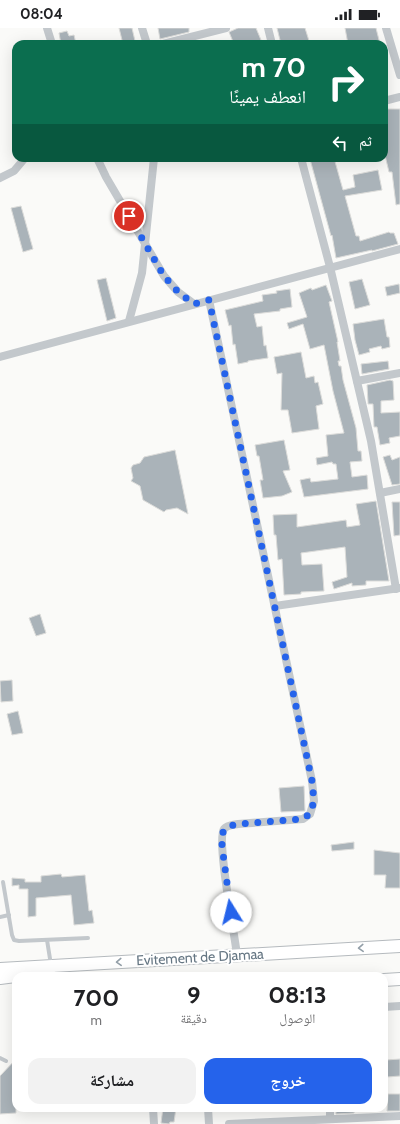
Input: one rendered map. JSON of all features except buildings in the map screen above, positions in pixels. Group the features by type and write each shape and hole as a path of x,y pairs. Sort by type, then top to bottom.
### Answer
{"main road":[{"name":"Evitement de Djamaa","path":"0,969 50,971 237,955 400,946"},
{"name":"Evitement de Djamaa","path":"0,978 12,976"},
{"path":"388,980 400,979"}],"street":[{"path":"47,28 51,40"},
{"path":"142,28 146,40"},
{"path":"179,40 226,28"},
{"path":"268,28 271,40"},
{"path":"386,28 400,75"},
{"path":"388,100 400,97"},
{"path":"0,178 14,171 22,162"},
{"path":"99,162 106,177 164,276 178,292 194,304"},
{"path":"129,321 142,273 154,162"},
{"path":"275,606 398,589 371,441 330,268 302,162"},
{"path":"0,357 400,248"},
{"path":"209,300 312,781 314,801 310,814 302,819 238,824 225,828 222,835 224,870 237,955"},
{"path":"357,381 400,373"},
{"path":"380,492 400,489"},
{"path":"388,1007 400,1006"},
{"path":"153,1112 154,1124"},
{"path":"208,1112 209,1124"},
{"path":"330,1112 330,1119"},
{"path":"229,1124 330,1119 374,1120 400,1116"}],"lane":[{"path":"3,882 14,940 88,938"},
{"path":"0,916 9,915"},
{"path":"47,940 50,971"},
{"path":"0,1058 6,1061"}],"route":[{"path":"129,216 164,276 178,292 194,304 209,300 312,781 314,801 310,814 302,819 238,824 225,828 222,835 222,846 224,870 231,912"}]}
